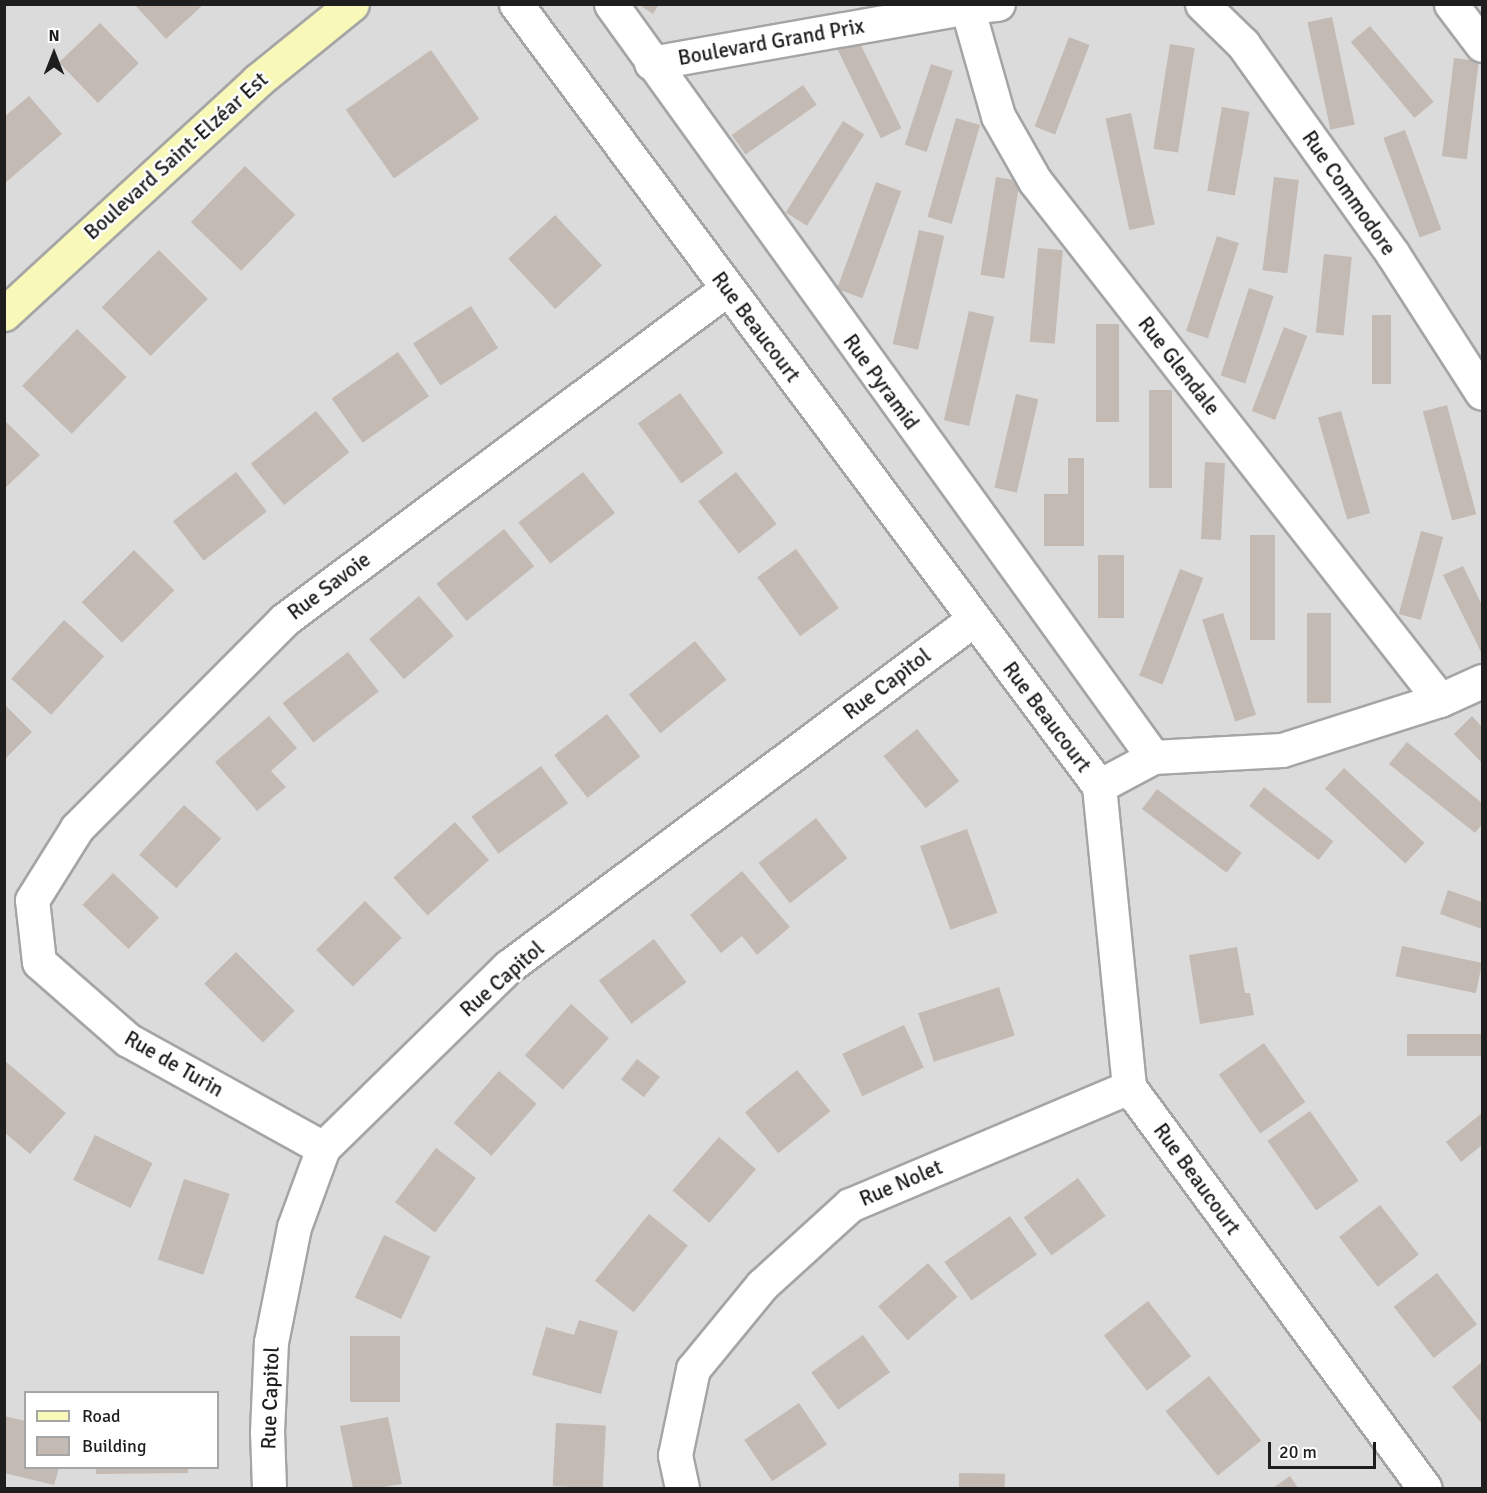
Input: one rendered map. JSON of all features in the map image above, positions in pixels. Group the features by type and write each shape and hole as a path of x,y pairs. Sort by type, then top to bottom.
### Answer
{"street":[{"name":"Boulevard Saint-Elzéar Est","path":"4,314 257,81 352,4"},
{"name":"Rue Beaucourt","path":"516,4 1099,786 1128,1087 1425,1488"},
{"name":"Rue Pyramid","path":"611,4 651,63 1153,758"},
{"name":"Rue Commodore","path":"1202,4 1243,44 1392,253 1482,393"},
{"path":"1451,4 1482,45"},
{"name":"Boulevard Grand Prix","path":"651,63 983,6"},
{"name":"Rue Glendale","path":"983,6 998,116 1035,182 1440,700"},
{"name":"Rue Savoie","path":"39,962 32,900 77,828 284,620 728,288"},
{"name":"Rue Capitol","path":"269,1488 267,1432 271,1342 294,1227 323,1148 508,967 974,619"},
{"path":"1099,786 1153,758 1282,750 1440,700 1482,681"},
{"name":"Rue de Turin","path":"39,962 128,1040 323,1148"},
{"name":"Rue Nolet","path":"682,1488 675,1455 693,1369 762,1285 850,1205 1128,1087"}],"shaded area":[{"path":"5,5 1482,5 1482,1488 5,1488"}],"building":[{"path":"134,4 204,4 166,39"},
{"path":"638,4 659,4 653,14"},
{"path":"1332,17 1355,125 1330,130 1308,22"},
{"path":"100,23 139,63 98,103 59,63"},
{"path":"1370,26 1434,102 1414,118 1351,42"},
{"path":"855,33 901,128 881,138 834,43"},
{"path":"1069,37 1090,45 1055,135 1035,127"},
{"path":"1170,44 1195,48 1178,153 1153,149"},
{"path":"431,50 479,119 394,178 346,110"},
{"path":"1454,58 1479,61 1467,159 1442,156"},
{"path":"931,64 953,71 927,152 905,145"},
{"path":"803,85 817,105 745,155 732,135"},
{"path":"29,96 62,134 4,184 4,117"},
{"path":"1222,107 1250,112 1235,196 1207,191"},
{"path":"1131,113 1155,225 1129,230 1106,118"},
{"path":"956,118 980,125 952,224 928,217"},
{"path":"843,121 864,134 807,226 786,213"},
{"path":"1405,130 1441,230 1420,237 1383,138"},
{"path":"245,166 295,215 241,271 191,222"},
{"path":"996,177 1020,181 1004,279 981,275"},
{"path":"1274,177 1299,180 1287,273 1263,270"},
{"path":"876,182 901,191 862,298 837,289"},
{"path":"555,215 602,265 555,309 508,259"},
{"path":"919,230 944,236 918,350 893,344"},
{"path":"1217,236 1239,243 1208,338 1186,331"},
{"path":"1038,248 1063,250 1055,344 1030,342"},
{"path":"159,250 208,299 151,356 102,307"},
{"path":"1324,254 1352,257 1344,335 1316,333"},
{"path":"1249,288 1274,296 1245,384 1221,375"},
{"path":"471,306 498,348 440,386 413,344"},
{"path":"969,311 994,317 969,426 944,420"},
{"path":"1372,315 1391,315 1391,384 1372,384"},
{"path":"1096,324 1119,324 1119,422 1096,422"},
{"path":"1284,327 1307,336 1275,420 1252,411"},
{"path":"77,329 127,377 72,434 22,386"},
{"path":"398,352 429,396 363,443 332,398"},
{"path":"1149,390 1172,390 1172,488 1149,488"},
{"path":"680,393 723,453 681,483 638,424"},
{"path":"1016,394 1038,399 1017,493 994,488"},
{"path":"1447,405 1476,514 1452,521 1423,411"},
{"path":"316,411 349,452 284,505 251,464"},
{"path":"1341,411 1370,513 1347,520 1318,418"},
{"path":"4,420 40,455 4,489"},
{"path":"1068,458 1084,458 1084,546 1044,546 1044,494 1068,494"},
{"path":"1205,462 1225,463 1221,540 1201,539"},
{"path":"236,472 267,511 204,561 173,521"},
{"path":"583,472 615,513 550,563 518,522"},
{"path":"736,472 777,524 739,554 698,502"},
{"path":"504,529 534,566 467,621 436,584"},
{"path":"1421,531 1443,537 1421,620 1399,614"},
{"path":"1250,535 1275,535 1275,640 1250,640"},
{"path":"796,549 839,608 800,636 757,577"},
{"path":"134,550 174,590 122,643 82,602"},
{"path":"1098,555 1124,555 1124,618 1098,618"},
{"path":"1463,566 1482,605 1481,652 1443,575"},
{"path":"1180,569 1203,578 1162,684 1139,675"},
{"path":"419,596 454,636 404,679 369,639"},
{"path":"1223,613 1256,715 1235,722 1202,620"},
{"path":"1307,613 1331,613 1331,703 1307,703"},
{"path":"64,620 104,656 51,715 11,679"},
{"path":"695,641 726,680 660,733 629,694"},
{"path":"348,652 379,691 313,743 283,703"},
{"path":"4,704 32,732 4,760"},
{"path":"607,714 640,757 587,798 554,755"},
{"path":"269,716 297,748 271,771 286,787 257,811 215,762"},
{"path":"1472,716 1482,727 1482,763 1454,734"},
{"path":"917,729 959,781 926,808 884,756"},
{"path":"1407,742 1482,803 1482,824 1475,833 1389,764"},
{"path":"541,766 568,803 498,854 471,817"},
{"path":"1344,768 1424,843 1405,863 1325,788"},
{"path":"1264,787 1333,841 1319,860 1249,806"},
{"path":"1157,789 1242,853 1227,873 1142,809"},
{"path":"184,805 221,838 176,888 139,855"},
{"path":"816,818 847,858 790,903 758,863"},
{"path":"455,822 489,860 427,915 393,878"},
{"path":"967,829 997,913 950,930 920,846"},
{"path":"742,871 790,927 757,955 742,936 721,953 690,915"},
{"path":"113,873 159,917 128,949 82,905"},
{"path":"1448,890 1482,902 1482,929 1440,914"},
{"path":"365,901 402,938 353,987 316,950"},
{"path":"654,939 686,982 631,1024 599,981"},
{"path":"1402,946 1482,963 1476,993 1396,976"},
{"path":"1237,947 1245,993 1250,993 1254,1015 1200,1024 1189,955"},
{"path":"236,952 295,1011 263,1043 204,984"},
{"path":"999,987 1015,1036 934,1062 918,1013"},
{"path":"571,1004 609,1038 563,1089 525,1055"},
{"path":"904,1025 924,1068 862,1096 842,1054"},
{"path":"1407,1034 1482,1034 1482,1056 1407,1056"},
{"path":"1264,1043 1305,1102 1260,1134 1219,1075"},
{"path":"637,1059 660,1077 644,1097 621,1079"},
{"path":"4,1060 66,1113 30,1154 4,1132"},
{"path":"797,1070 830,1111 778,1153 745,1112"},
{"path":"499,1071 537,1104 491,1156 454,1123"},
{"path":"1310,1111 1359,1181 1316,1210 1267,1141"},
{"path":"1482,1113 1482,1145 1461,1162 1446,1142"},
{"path":"95,1135 153,1163 131,1208 73,1180"},
{"path":"719,1137 756,1169 709,1223 672,1191"},
{"path":"436,1148 476,1178 435,1232 395,1202"},
{"path":"1078,1178 1106,1216 1051,1255 1024,1217"},
{"path":"184,1179 230,1194 203,1275 158,1260"},
{"path":"1380,1205 1419,1255 1378,1287 1339,1237"},
{"path":"649,1214 688,1245 634,1312 595,1281"},
{"path":"1010,1216 1037,1255 971,1300 944,1262"},
{"path":"384,1235 430,1257 401,1319 355,1298"},
{"path":"928,1263 958,1297 908,1340 878,1306"},
{"path":"1437,1273 1477,1324 1434,1358 1394,1307"},
{"path":"1148,1301 1191,1356 1147,1391 1104,1335"},
{"path":"579,1320 618,1331 601,1394 532,1375 546,1327 574,1335"},
{"path":"863,1335 890,1372 838,1410 811,1373"},
{"path":"350,1336 400,1336 400,1402 350,1402"},
{"path":"1482,1362 1482,1424 1452,1387"},
{"path":"1209,1376 1261,1441 1218,1476 1165,1411"},
{"path":"799,1403 827,1444 772,1481 744,1440"},
{"path":"4,1416 24,1421 24,1469 59,1469 54,1485 4,1473"},
{"path":"388,1417 402,1484 377,1488 353,1488 340,1426"},
{"path":"556,1423 606,1426 603,1488 553,1486"},
{"path":"96,1469 188,1469 188,1473 96,1474"},
{"path":"959,1473 1005,1474 1005,1488 959,1488"},
{"path":"1290,1476 1298,1488 1273,1488"}]}
